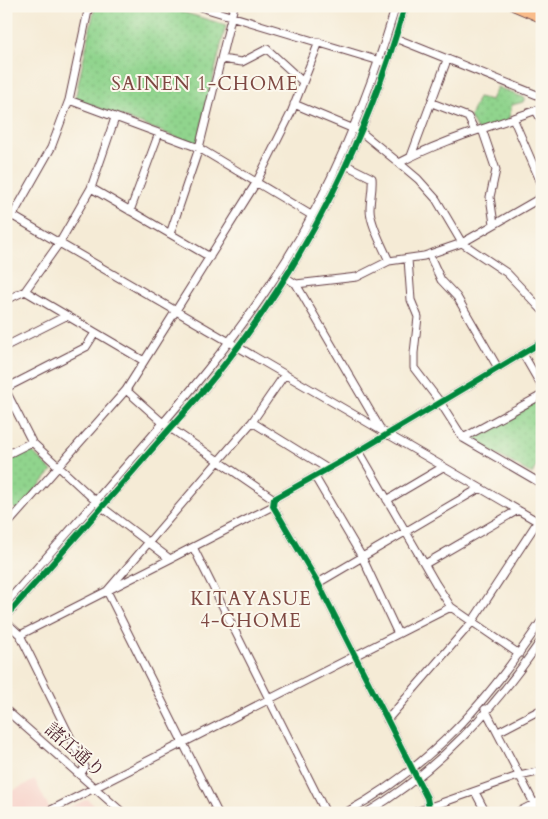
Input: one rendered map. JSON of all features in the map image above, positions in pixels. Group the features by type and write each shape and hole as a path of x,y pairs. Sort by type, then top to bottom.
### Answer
{"main road":[{"path":"514,6 542,18"}],"street":[{"path":"6,222 52,148 69,100 89,6"},
{"path":"197,6 383,62"},
{"path":"170,234 199,148 234,6"},
{"path":"6,616 220,371 285,277 346,166 360,132 383,62 396,6"},
{"path":"13,609 6,603 163,423 230,342 270,285 295,244 334,170 395,38 405,6"},
{"path":"395,38 542,97"},
{"path":"6,526 126,390 256,182 294,104 319,42"},
{"path":"221,59 242,62 266,49 303,82"},
{"path":"411,156 447,60"},
{"path":"69,100 199,148 311,215"},
{"path":"432,103 468,117 479,130 496,170 490,197 494,224"},
{"path":"294,104 360,132 399,163 418,179 436,199 462,243 507,273 542,310"},
{"path":"399,163 411,156 539,109 542,121"},
{"path":"6,300 25,291 60,242 91,188 115,118"},
{"path":"513,118 542,185"},
{"path":"130,211 159,133"},
{"path":"346,166 372,178 373,190 370,209 388,261"},
{"path":"91,188 210,257"},
{"path":"296,284 357,277 388,261 408,260 462,243 542,197"},
{"path":"10,214 540,522"},
{"path":"295,244 302,248"},
{"path":"429,254 441,280 457,297 498,368"},
{"path":"408,260 412,300 418,317 414,368 464,438 542,484"},
{"path":"285,277 296,284 384,433"},
{"path":"25,291 144,362"},
{"path":"6,346 66,316"},
{"path":"95,333 86,346 6,389 32,442 102,507 170,559"},
{"path":"20,635 193,547 274,502 359,451 384,433 542,342"},
{"path":"523,354 542,387"},
{"path":"106,591 252,422 284,374"},
{"path":"126,390 163,423 274,502 355,655 426,798 429,810"},
{"path":"464,438 542,394"},
{"path":"252,422 328,469"},
{"path":"6,455 32,442"},
{"path":"359,451 451,607 520,654"},
{"path":"387,500 443,467"},
{"path":"315,477 362,557 398,634"},
{"path":"318,582 480,488"},
{"path":"425,564 518,510"},
{"path":"387,720 472,622 540,522 542,513"},
{"path":"193,547 326,813"},
{"path":"106,591 218,813"},
{"path":"45,813 451,607"},
{"path":"346,813 412,770 450,737 481,703 520,654 542,620"},
{"path":"6,622 20,635 85,767 80,775"},
{"path":"366,813 416,778 454,746 487,712 542,639"},
{"path":"481,703 520,776 538,802 540,813"},
{"path":"498,732 542,709"},
{"name":"諸江通り","path":"6,710 123,813"},
{"path":"413,813 429,810 520,776 542,771"},
{"path":"475,792 486,813"},
{"path":"516,813 538,802"}],"shaded area":[{"path":"35,780 51,812 6,813 6,794"},
{"path":"87,799 103,813 58,813"}],"green space":[{"path":"95,6 162,6 226,25 197,145 75,99"},
{"path":"497,87 525,98 523,102 512,105 508,122 478,132 470,117 478,97 491,100"},
{"path":"541,398 542,456 532,474 474,442 475,438"},
{"path":"31,450 52,471 17,512 6,498 6,463"}],"cycle path":[{"path":"6,616 209,384 254,325 282,283 332,194 353,149 373,102 405,6"},
{"path":"430,813 427,798 318,583 273,506 274,499 349,457 542,342"}],"district":[{"name":"SAINEN 1-CHOME","path":"205,83"},
{"name":"KITAYASUE 4-CHOME","path":"251,609"}]}
